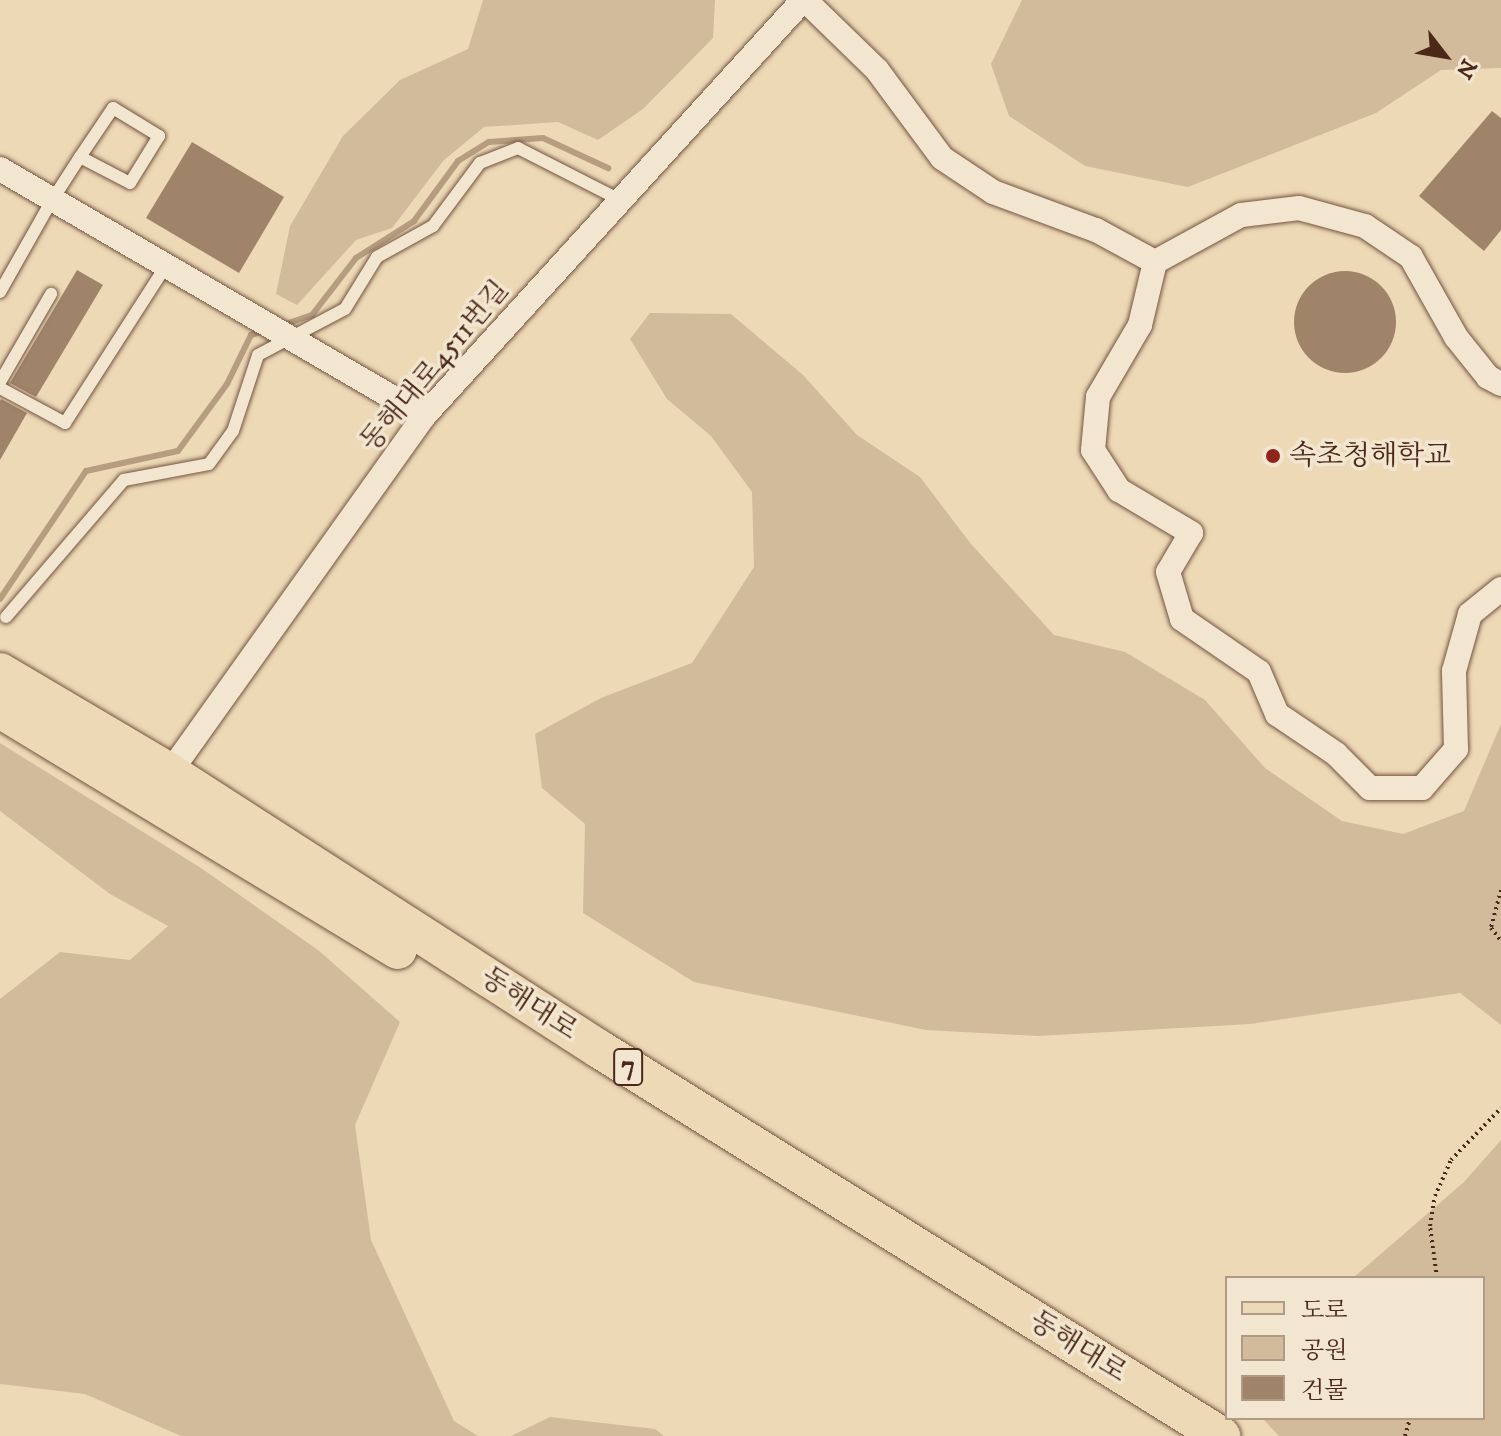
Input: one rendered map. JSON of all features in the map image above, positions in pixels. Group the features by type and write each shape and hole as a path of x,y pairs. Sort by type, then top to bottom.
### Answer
{"main road":[{"name":"동해대로","path":"0,672 17,707 160,786 599,1049 1221,1436"},
{"name":"동해대로","path":"160,786 1191,1436"}],"street":[{"name":"동해대로4511번길","path":"160,786 424,416 804,0"},
{"path":"804,0 877,70 942,158 993,192 1096,230 1155,262"},
{"path":"0,169 51,202 424,416"},
{"path":"1501,384 1488,377 1456,337 1411,257 1365,226 1299,208 1241,215 1155,262 1140,325 1098,397 1093,450 1119,490 1191,533 1168,572 1182,619 1259,672 1277,714 1336,754 1370,788 1422,788 1456,749 1454,671 1470,614 1501,589"}],"lane":[{"path":"0,292 51,202 80,157 113,108 159,136 130,183 80,157"},
{"path":"6,617 124,480 209,464 233,431 258,355 345,309 377,257 433,226 480,163 518,148 620,200"},
{"path":"0,388 65,423 165,267"},
{"path":"0,382 51,294"}],"path":[{"path":"1501,890 1491,928 1501,941"},
{"path":"1437,1276 1430,1226 1435,1196 1451,1160 1501,1108"}],"green space":[{"path":"483,0 715,0 713,38 643,109 598,140 558,122 484,127 444,160 392,228 356,240 297,305 276,294 290,226 343,136 400,80 468,49"},
{"path":"1022,0 1501,0 1501,68 1441,70 1376,113 1188,187 1085,166 1009,116 991,64"},
{"path":"650,313 731,314 803,375 857,435 920,477 971,544 1054,635 1125,652 1205,700 1265,768 1342,821 1403,834 1464,811 1501,724 1501,1025 1460,993 1250,1024 1038,1036 926,1030 694,982 583,913 585,824 542,788 535,734 601,698 692,663 754,567 752,492 711,436 667,399 630,339"},
{"path":"0,743 201,868 318,950 400,1022 355,1125 371,1240 454,1421 478,1436 181,1436 85,1394 0,1384 0,999 60,952 130,960 168,926 110,894 0,811"},
{"path":"1501,1140 1501,1436 1279,1436 1264,1420 1485,1420 1485,1276 1355,1276 1464,1182"},
{"path":"550,1417 655,1429 664,1436 511,1436"}],"building":[{"path":"1492,111 1501,118 1501,230 1484,251 1419,196"},
{"path":"192,142 284,197 239,273 146,218"},
{"path":"77,270 103,285 36,397 10,383"},
{"path":"1345,271 1374,279 1388,293 1396,322 1388,351 1374,365 1345,373 1316,365 1302,351 1294,322 1302,293 1316,279"},
{"path":"0,401 27,413 0,460"}],"waterway":[{"path":"283,325 312,315 356,258 414,221 458,161 489,142 543,138 608,168"},
{"path":"0,599 86,471 178,451 227,384 251,335 265,331"}],"place":[{"name":"속초청해학교","path":"1273,456"}]}
